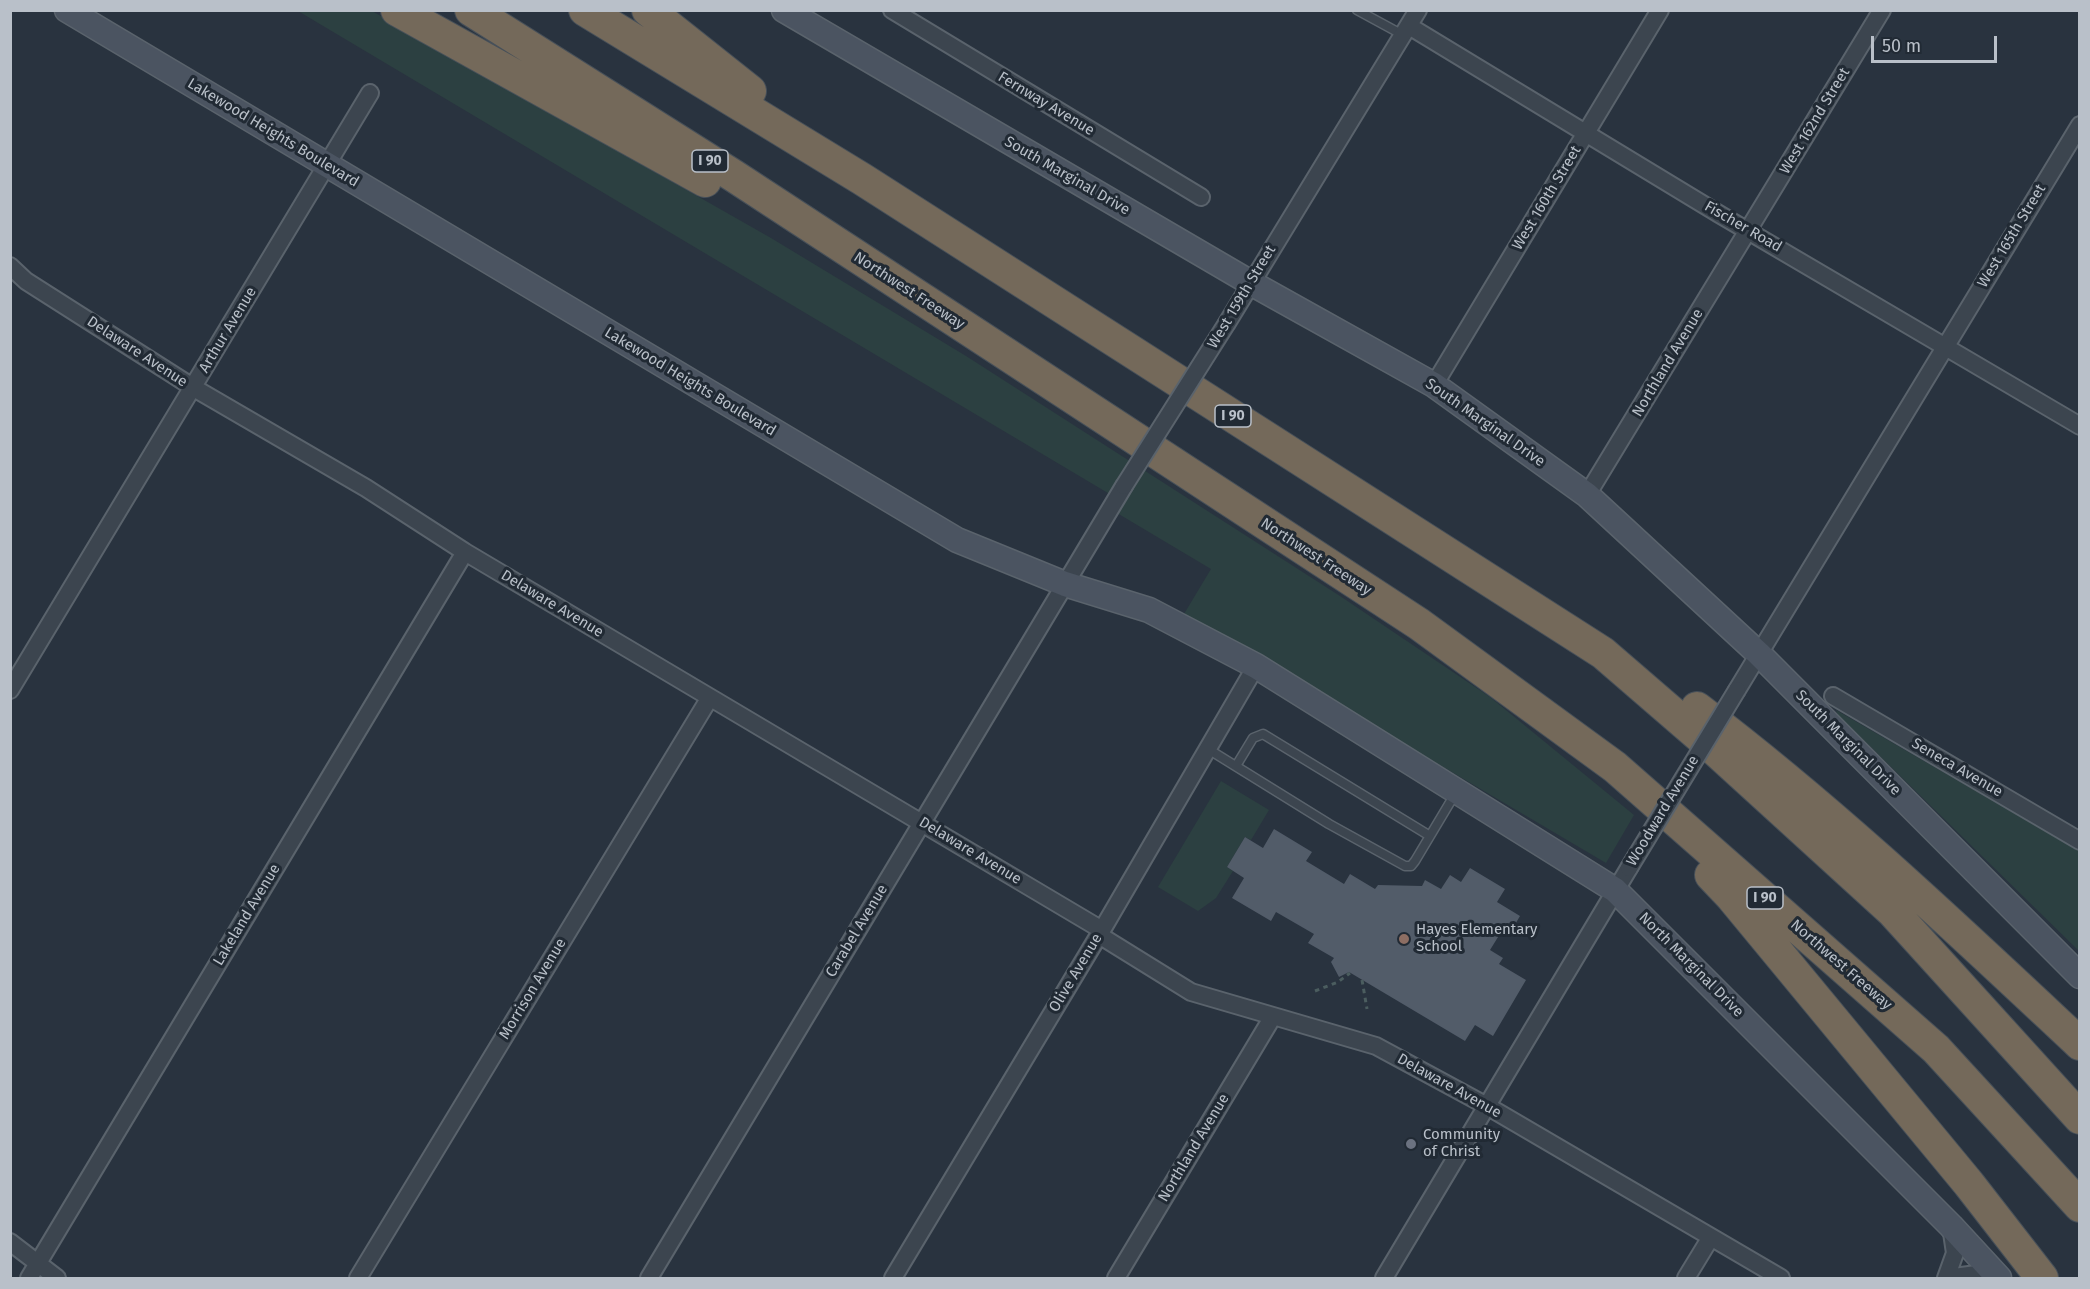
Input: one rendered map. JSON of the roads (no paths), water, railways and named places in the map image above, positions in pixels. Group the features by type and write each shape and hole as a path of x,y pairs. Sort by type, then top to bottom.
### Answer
{"highway":[{"path":"396,10 947,316"},
{"name":"Northwest Freeway","path":"471,10 947,316 1419,624 1615,767 1936,1049 2079,1206"},
{"name":"I 90","path":"585,10 862,179 1603,653 1713,748 1893,912 2079,1118"},
{"path":"648,10 862,179"},
{"path":"1419,624 1628,792 1731,896 1969,1184 2042,1278"},
{"path":"1603,653 1659,679 1737,738 1945,917 2079,1044"}],"main road":[{"name":"Lakewood Heights Boulevard","path":"67,10 957,540 1065,584 1149,610 1256,666 1333,714"},
{"name":"South Marginal Drive","path":"784,10 1251,283 1434,385 1587,495 1759,654 2079,976"},
{"name":"North Marginal Drive","path":"1333,714 1615,890 1951,1226 1996,1275"}],"street":[{"name":"Fernway Avenue","path":"892,10 1201,197"},
{"name":"West 159th Street","path":"1065,584 1418,10"},
{"name":"West 160th Street","path":"1434,385 1660,10"},
{"name":"West 162nd Street","path":"1749,231 1882,10"},
{"name":"Fischer Road","path":"1406,30 1585,133 2079,426"},
{"name":"Arthur Avenue","path":"10,690 370,93"},
{"name":"West 165th Street","path":"1945,346 2079,125"},
{"name":"Northland Avenue","path":"1587,495 1749,231"},
{"name":"Delaware Avenue","path":"10,266 26,281 194,388 366,488 465,552 709,699 922,822 1101,932 1191,992 1376,1046 1487,1106 1782,1278"},
{"name":"Woodward Avenue","path":"1384,1278 1615,890 1945,346"},
{"name":"Lakeland Avenue","path":"34,1272 465,552"},
{"name":"Carabel Avenue","path":"649,1278 1065,584"},
{"name":"Olive Avenue","path":"893,1278 1101,932 1256,666"},
{"name":"Seneca Avenue","path":"1833,696 2079,841"},
{"name":"Morrison Avenue","path":"358,1278 709,699"},
{"name":"Northland Avenue","path":"1116,1278 1272,1017"},
{"path":"1951,1226 1955,1253 1946,1278 1996,1275"},
{"path":"1686,1278 1711,1237"},
{"path":"10,1242 34,1272 57,1278"}],"lane":[{"path":"1357,10 1406,30"},
{"path":"1236,766 1253,738 1263,734 1430,836"},
{"path":"1208,749 1398,863 1411,866 1457,791"}],"place":[{"name":"Hayes Elementary School","path":"1404,939"},
{"name":"Community of Christ","path":"1411,1144"}]}
